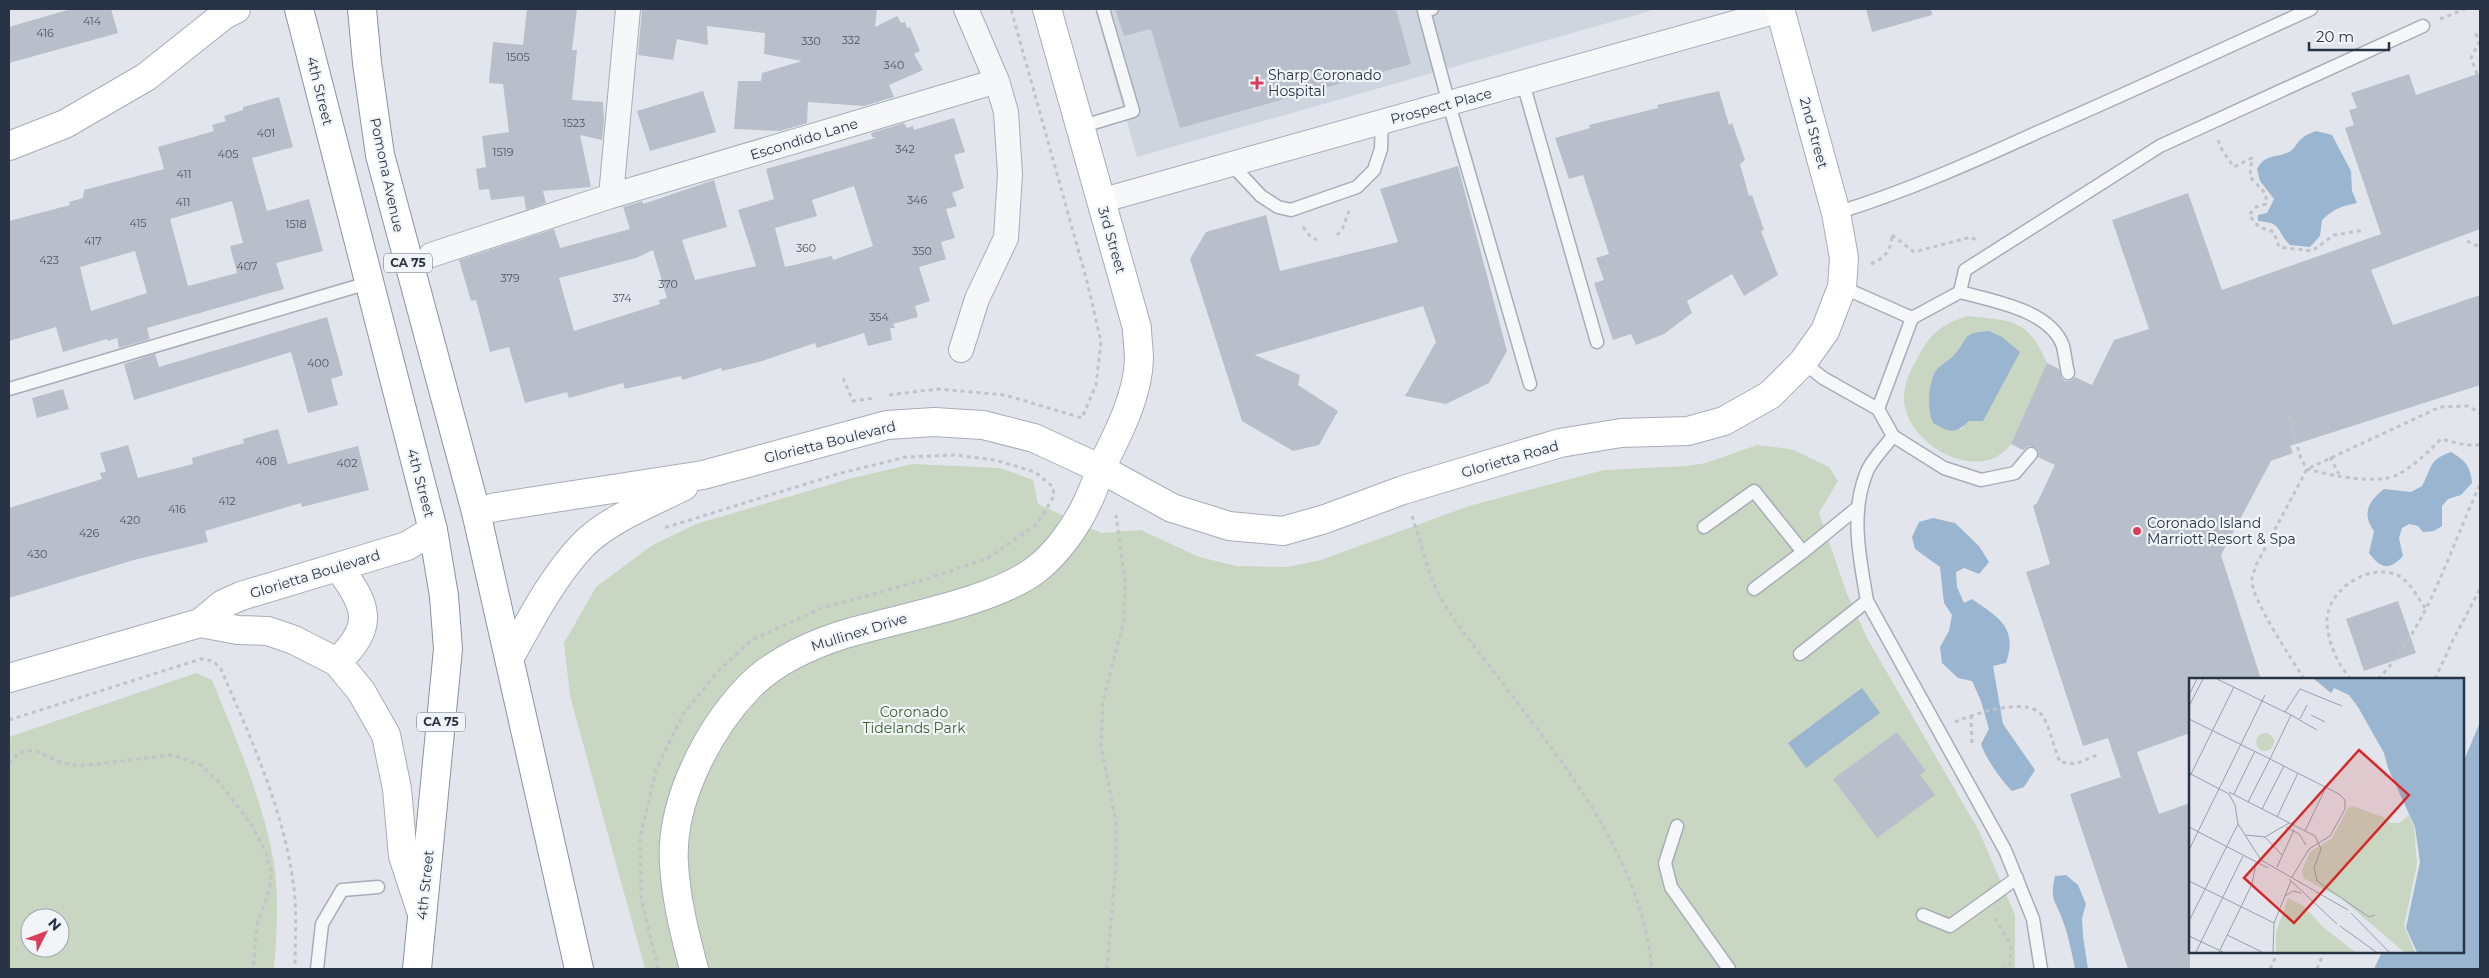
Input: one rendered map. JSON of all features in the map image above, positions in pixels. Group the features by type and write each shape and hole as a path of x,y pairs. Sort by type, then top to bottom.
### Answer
{"main road":[{"path":"9,146 65,124 146,77 224,15 236,9"},
{"name":"4th Street","path":"299,9 433,530 444,596 448,649 417,969"},
{"name":"Pomona Avenue","path":"362,9 367,63 380,154 476,512"},
{"name":"3rd Street","path":"1047,9 1137,328 1139,359 1133,391 1117,436 1101,469"},
{"name":"2nd Street","path":"1781,10 1836,214 1857,261"},
{"name":"Glorietta Road","path":"1101,469 1172,508 1229,526 1283,531 1325,519 1403,490 1560,443 1621,434 1688,430 1724,421 1770,395 1803,362 1825,331 1842,287 1857,261"},
{"name":"Glorietta Boulevard","path":"476,512 496,507 703,476 887,425 934,422 984,425 1034,438 1101,469"},
{"name":"Mullinex Drive","path":"694,969 683,929 674,863 677,824 688,786 702,752 722,720 749,686 806,647 1010,586 1030,573 1058,548 1088,503 1101,469"},
{"name":"Glorietta Boulevard","path":"510,657 545,594 583,544 611,524 703,476"},
{"name":"CA 75","path":"476,512 579,969"},
{"name":"Glorietta Boulevard","path":"9,678 200,623 224,604 241,596 407,546 433,530"},
{"path":"337,662 352,647 362,629 362,606 338,567"},
{"name":"Glorietta Boulevard","path":"200,623 238,630 268,631 294,640 337,662 361,691 386,735 398,789 403,856 422,914"}],"street":[{"path":"611,196 628,9"},
{"path":"961,350 977,299 1006,238 1010,174 1006,112 997,82 966,9"},
{"name":"Prospect Place","path":"1100,200 1523,84 1781,10"},
{"name":"Escondido Lane","path":"431,255 611,196 997,82"}],"lane":[{"path":"1080,127 1133,111 1104,9"},
{"path":"1432,9 1424,11 1530,384"},
{"path":"1836,214 1935,178 2188,66 2311,9"},
{"path":"1960,292 1965,270 2160,146 2423,26"},
{"path":"1523,84 1597,342"},
{"path":"1231,164 1262,196 1278,207 1290,210 1357,187 1374,170 1381,149 1382,122"},
{"path":"9,389 368,283"},
{"path":"1842,287 1912,318"},
{"path":"1878,409 1912,318 1960,292 2024,309 2046,324 2062,345 2068,373"},
{"path":"1803,362 1823,378 1878,409 1893,436 1944,468 1981,480 2016,473 2031,454"},
{"path":"1893,436 1866,472 1857,508 1859,556 1866,601 2005,850 2033,920 2041,969"},
{"path":"1704,526 1754,491 1803,552"},
{"path":"1754,588 1803,552 1857,508"},
{"path":"1800,654 1866,601"},
{"path":"1678,826 1665,863 1671,887 1729,969"},
{"path":"1923,916 1950,926 2017,878"},
{"path":"316,969 322,924 342,890 378,887"}],"path":[{"path":"1010,9 1088,284 1101,342 1096,384 1082,418"},
{"path":"2423,26 2465,9"},
{"path":"2477,74 2471,58 2479,43 2476,34 2480,33"},
{"path":"2218,139 2222,150 2234,167 2252,158 2250,177 2266,194 2266,204 2256,207 2250,215 2259,227 2274,232 2279,247 2312,251 2334,235 2365,230"},
{"path":"1857,261 1884,258 1890,249 1892,236"},
{"path":"2467,241 2480,247"},
{"path":"2303,678 2270,623 2255,594 2252,581 2256,565 2307,468 2440,407 2468,406 2480,413"},
{"path":"2289,416 2301,459 2307,468 2339,475 2374,480 2398,475 2422,458 2441,439 2465,445 2480,445"},
{"path":"661,529 841,473 906,457 954,454 995,460 1036,472 1053,487"},
{"path":"2330,457 2339,475"},
{"path":"2379,678 2407,644 2425,609 2480,485"},
{"path":"1403,490 1440,598 1574,779 1599,817 1630,885 1649,943 1652,969"},
{"path":"1107,969 1116,864 1116,830 1101,748 1103,701 1124,620 1125,582 1116,515"},
{"path":"2350,678 2334,656 2327,622 2332,602 2355,579 2371,572 2395,574 2409,584 2425,609"},
{"path":"2435,678 2480,589"},
{"path":"9,720 201,659 213,661 221,669 249,733 281,824 294,890 296,969"},
{"path":"1952,723 1971,715 2008,708 2026,707 2036,710 2043,717 2060,762 2075,764 2100,754"},
{"path":"1971,715 1972,750"},
{"path":"9,764 19,753 34,750 60,762 79,766 173,756 201,765 219,782 246,818 266,853 270,871 270,889 257,925 252,969"},
{"path":"1985,901 2011,945 2010,965 2004,969"},
{"path":"2270,969 2278,953"},
{"path":"2317,969 2324,953"}],"shaded area":[{"name":"Sharp Coronado Hospital","path":"1095,9 1657,9 1137,157"}],"green space":[{"path":"1967,316 1996,319 2017,324 2033,337 2047,363 2011,444 1997,456 1980,462 1962,460 1944,453 1928,443 1915,428 1906,412 1904,394 1909,376 1926,343 1943,327","holes":["1954,356 1969,421 1960,430 1936,391 1935,382 1937,374 1943,365"]},
{"name":"Coronado Tidelands Park","path":"1757,445 1791,449 1829,467 1838,481 1819,513 1847,594 1867,638 1979,831 2015,915 2015,969 645,969 570,696 564,643 596,587 651,546 696,524 849,479 912,464 1000,468 1033,480 1038,504 1101,533 1141,530 1199,557 1237,566 1287,567 1321,560 1469,506 1604,470 1687,466 1706,463"},
{"path":"196,673 212,680 248,770 269,839 277,889 274,969 9,969 9,737"}],"water":[{"path":"2316,131 2332,135 2351,171 2352,191 2357,203 2338,208 2322,220 2320,236 2310,247 2290,245 2276,226 2258,221 2258,215 2267,213 2274,199 2260,181 2257,169 2263,161 2270,157 2290,152 2299,141"},
{"path":"1989,331 2002,337 2020,352 1983,421 1969,421 1952,431 1933,423 1929,399 1930,386 1934,374 1954,355 1969,335"},
{"path":"2451,452 2466,464 2472,483 2461,495 2448,499 2442,506 2442,526 2434,531 2423,532 2418,526 2409,524 2402,528 2399,538 2403,556 2389,566 2381,565 2369,553 2374,531 2370,525 2367,513 2374,498 2384,489 2411,492 2422,486 2434,462"},
{"path":"1933,518 1955,523 1979,546 1989,562 1979,574 1964,568 1956,572 1957,587 1964,603 1972,599 1998,618 2008,632 2010,640 2006,663 1993,666 2003,724 2035,770 2024,787 2012,791 1994,769 1981,744 1989,729 1981,701 1972,681 1958,678 1942,663 1940,647 1949,631 1952,615 1944,603 1940,567 1915,549 1912,537 1919,522"},
{"path":"1862,688 1880,713 1806,768 1788,743"},
{"path":"2480,722 2480,969 2374,969 2382,953 2464,953 2464,761"},
{"path":"2066,875 2078,885 2086,904 2082,918 2088,969 2075,969 2066,929 2053,897 2055,876"}],"building":[{"path":"71,9 111,9 118,33 9,63 9,27"},
{"path":"527,9 577,9 572,50 577,50 572,100 603,102 604,121 602,140 580,135 591,187 543,191 546,203 526,210 524,196 491,200 489,189 479,190 476,169 486,167 482,136 509,132 503,84 489,83 493,42 523,45"},
{"path":"642,9 877,9 875,27 897,16 901,23 905,22 907,28 910,27 920,51 914,54 923,70 889,85 894,97 864,106 808,102 807,123 780,131 734,129 738,81 761,81 762,73 802,61 764,54 765,33 707,26 708,45 677,39 673,60 638,55"},
{"path":"1115,9 1396,9 1411,64 1180,128 1151,29 1124,36"},
{"path":"1866,9 1931,9 1932,15 1872,32"},
{"name":"Coronado Island Marriott Resort & Spa","path":"2480,73 2480,229 2371,270 2393,325 2480,295 2480,385 2290,446 2293,453 2271,461 2221,555 2261,678 2189,678 2189,733 2137,752 2159,814 2189,803 2190,969 2128,969 2070,794 2121,777 2108,738 2083,746 2026,572 2050,564 2033,506 2037,503 2055,465 2038,457 2039,452 2036,448 2029,446 2023,450 2011,444 2047,363 2059,369 2065,381 2070,381 2075,377 2092,385 2114,340 2149,329 2112,220 2188,193 2222,290 2381,234 2345,128 2354,125 2349,110 2357,108 2351,93 2409,74 2416,95"},
{"path":"703,91 716,132 650,151 637,111"},
{"path":"1719,91 1729,125 1732,123 1745,160 1740,164 1749,196 1752,195 1764,230 1761,231 1778,275 1744,296 1732,274 1687,301 1692,313 1664,334 1636,345 1631,334 1613,340 1594,283 1604,280 1596,258 1609,254 1583,175 1569,179 1555,138 1590,128 1589,125 1658,108 1657,105"},
{"path":"279,97 293,147 252,158 267,211 309,199 323,251 276,263 284,289 147,328 150,339 119,348 117,338 108,341 107,339 63,352 56,327 9,341 9,221 70,205 69,202 83,198 84,190 164,169 158,147 214,131 212,125 226,121 224,116 243,110 243,107","holes":["232,201 243,243 230,246 237,273 188,286 170,219","135,251 147,293 91,311 80,267"]},
{"path":"954,118 965,152 954,155 964,188 952,193 957,206 946,209 955,238 941,242 946,259 919,267 930,301 915,306 918,317 893,324 895,328 890,328 892,340 868,346 864,333 817,348 815,343 762,361 722,371 721,368 682,380 681,376 625,389 623,383 569,398 567,392 525,403 509,347 490,352 476,300 471,301 459,260 554,229 560,248 630,229 623,207 643,201 643,204 714,180 727,227 682,240 695,280 756,266 738,210 774,199 766,169 872,139 876,137 872,137 871,133 904,123 907,128 913,126 914,130","holes":["854,186 873,246 833,260 832,256 785,267 775,228 817,216 812,200","653,250 667,298 659,300 660,304 574,331 559,278 636,258"]},
{"path":"1458,166 1507,351 1489,383 1446,404 1405,396 1436,342 1423,306 1255,355 1300,375 1298,385 1338,411 1319,445 1293,451 1242,421 1190,259 1206,232 1266,215 1280,271 1398,242 1380,189"},
{"path":"327,317 343,375 331,379 338,405 308,413 291,352 134,400 124,364 155,354 159,367"},
{"path":"63,389 69,409 37,418 32,398"},
{"path":"278,429 288,464 358,446 369,490 302,507 301,503 205,531 208,542 134,560 9,598 9,508 102,479 100,473 106,472 100,453 128,445 138,478 193,464 192,458 244,443 243,439"},
{"path":"2398,601 2416,653 2364,671 2346,619"},
{"path":"1897,732 1926,771 1920,775 1935,795 1877,838 1833,779"}],"place":[{"name":"Sharp Coronado Hospital","path":"1257,83"},
{"name":"Coronado Island Marriott Resort & Spa","path":"2137,531"}]}
